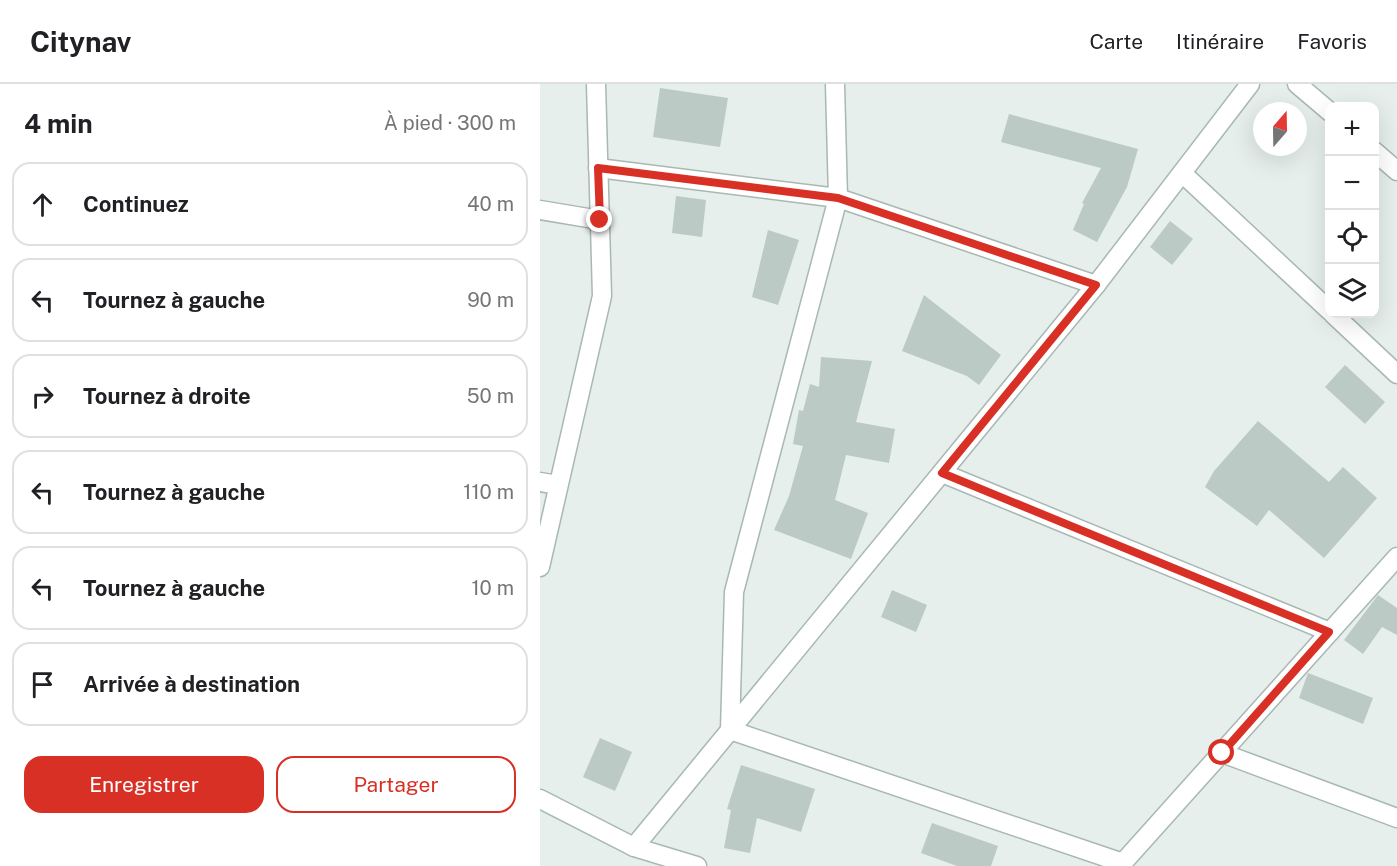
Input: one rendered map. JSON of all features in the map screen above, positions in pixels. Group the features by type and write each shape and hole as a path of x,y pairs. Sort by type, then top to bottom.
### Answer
{"street":[{"path":"540,567 602,296 596,84"},
{"path":"730,730 734,592 838,198 835,84"},
{"path":"634,848 1096,285 1250,84"},
{"path":"1298,84 1325,108"},
{"path":"1379,155 1397,171"},
{"path":"598,168 838,198 1096,285"},
{"path":"1182,173 1325,306"},
{"path":"540,210 600,220"},
{"path":"1337,318 1397,374"},
{"path":"942,473 1329,632"},
{"path":"540,482 558,485"},
{"path":"730,730 1122,865 1397,557"},
{"path":"1222,753 1397,818"},
{"path":"540,799 634,848 697,866"}],"building":[{"path":"660,88 728,98 720,147 653,137"},
{"path":"1009,114 1138,149 1127,187 1097,242 1073,230 1084,204 1082,203 1101,168 1001,142"},
{"path":"676,196 706,200 702,237 672,233"},
{"path":"1170,221 1193,239 1172,265 1150,247"},
{"path":"768,230 799,240 778,305 752,297"},
{"path":"924,295 1001,355 979,385 967,376 902,351"},
{"path":"821,357 872,361 856,422 895,429 889,463 846,455 835,500 868,513 851,559 774,530 789,496 803,446 793,444 799,410 803,411 810,384 819,387"},
{"path":"1345,365 1385,402 1365,424 1325,387"},
{"path":"1258,421 1329,482 1343,467 1377,498 1324,558 1269,510 1257,526 1205,487 1214,471"},
{"path":"892,590 927,605 916,632 881,617"},
{"path":"1378,595 1397,608 1397,635 1382,627 1363,654 1344,640"},
{"path":"1308,673 1373,698 1363,724 1299,698"},
{"path":"600,738 632,752 615,791 583,777"},
{"path":"741,765 815,789 801,832 757,818 750,853 724,848 731,810 727,809"},
{"path":"932,823 998,846 991,866 957,866 921,853"}],"route":[{"path":"600,220 598,168 838,198 1096,285 942,473 1329,632 1222,753"}]}
